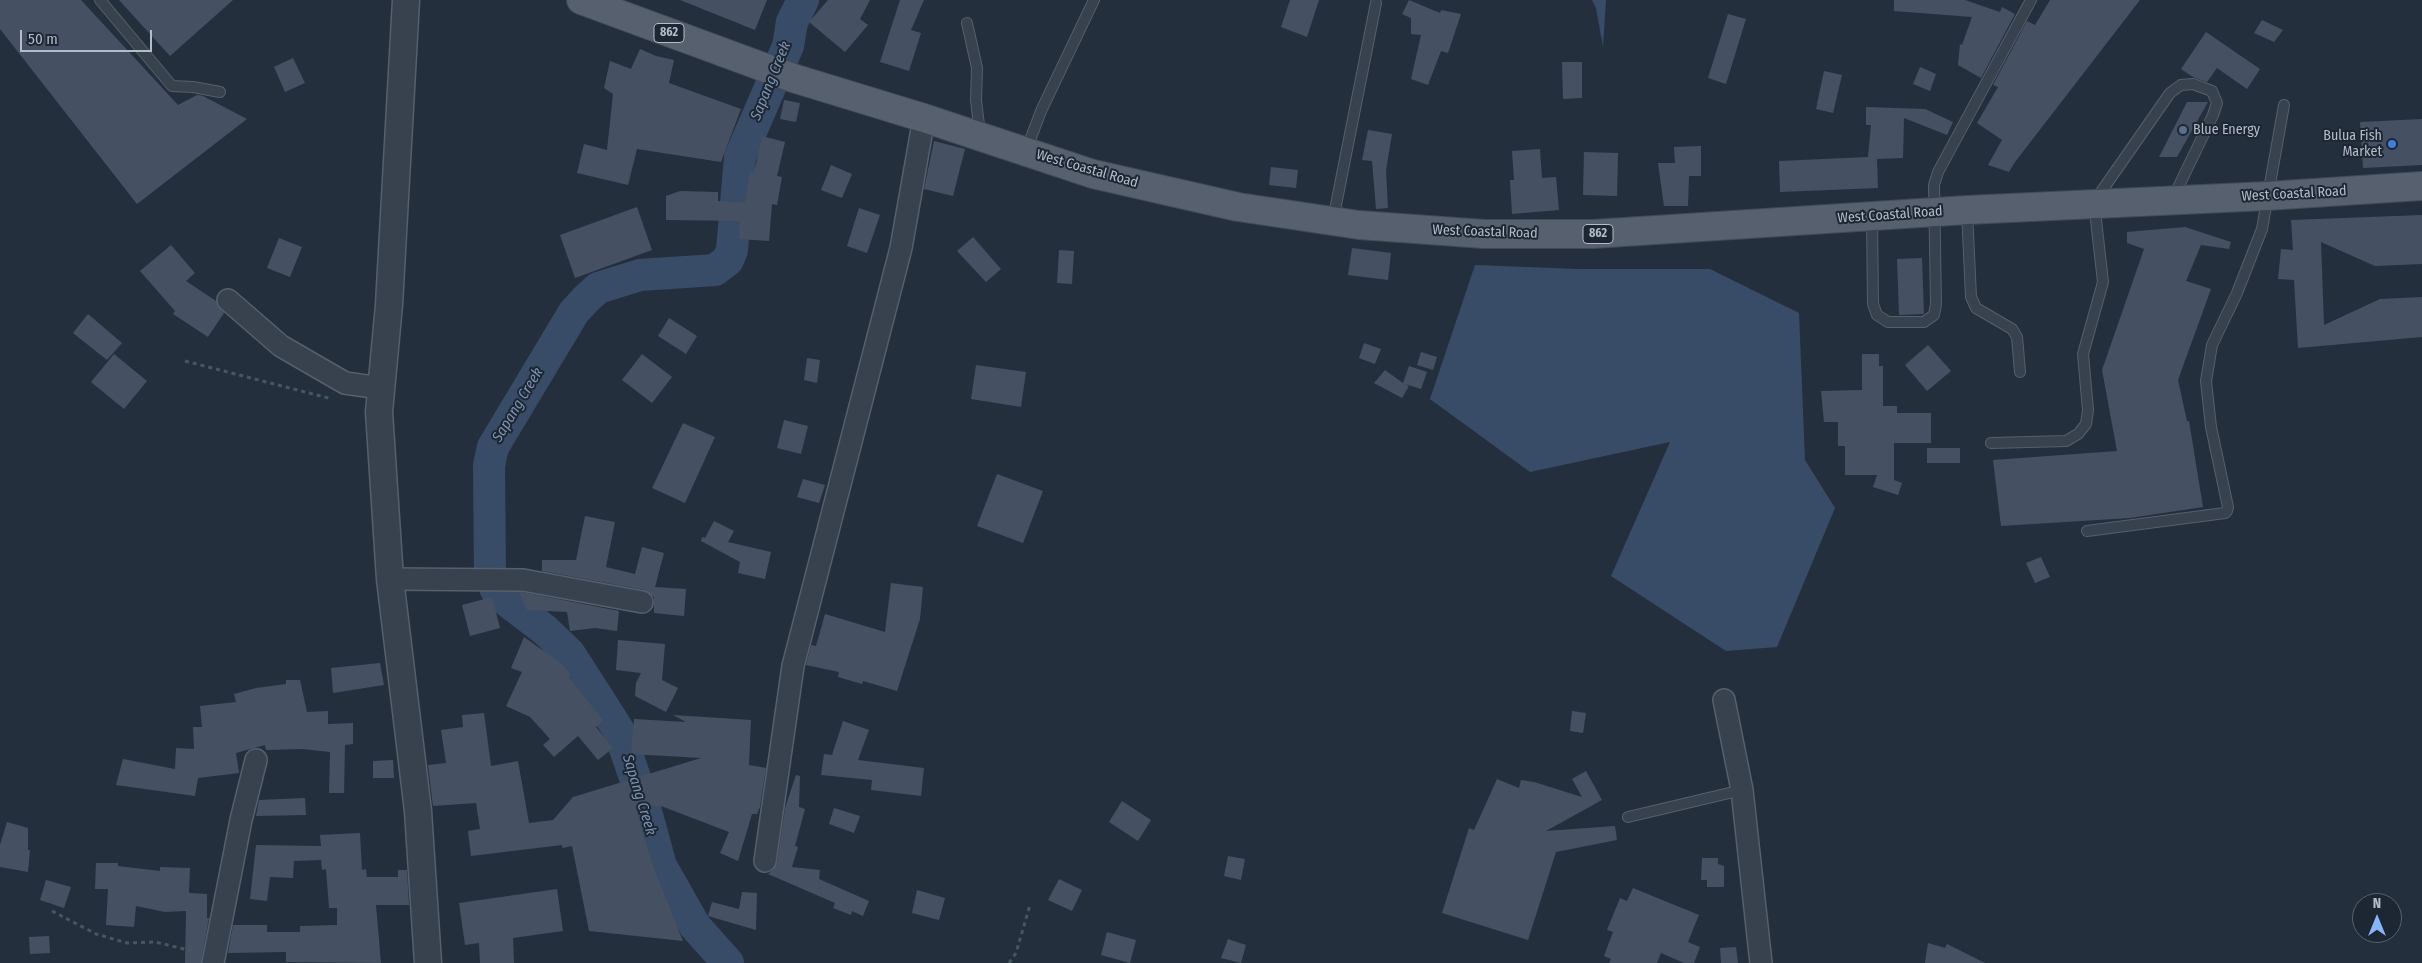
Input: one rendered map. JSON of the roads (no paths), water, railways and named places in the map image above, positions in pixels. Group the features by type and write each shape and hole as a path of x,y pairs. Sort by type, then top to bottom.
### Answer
{"main road":[{"name":"West Coastal Road","path":"582,0 793,78 924,118 1093,174 1238,207 1359,225 1484,234 1593,234 2094,202 2267,196 2422,186"}],"street":[{"path":"406,0 390,305 379,412 390,579 418,811 428,963"},
{"path":"766,861 793,666 901,248 924,118"},
{"path":"228,300 280,346 345,383 380,388"},
{"path":"390,579 477,578 523,580 642,602"},
{"path":"1724,700 1742,790 1761,963"},
{"path":"213,961 256,760"}],"lane":[{"path":"100,0 172,86 193,87 220,92"},
{"path":"1026,152 1041,111 1094,0"},
{"path":"1872,216 1873,304 1877,315 1888,322 1924,322 1934,315 1936,304 1934,185 1938,172 2031,0"},
{"path":"1333,220 1376,3"},
{"path":"967,23 977,68 976,100 980,138"},
{"path":"1991,443 2066,441 2078,434 2086,424 2088,410 2083,354 2103,282 2094,202 2170,93 2181,84 2193,84 2212,91 2217,103 2214,115 2172,199"},
{"path":"2087,531 2226,513 2227,511 2206,381 2212,345 2237,293 2262,229 2284,105"},
{"path":"1967,210 1971,297 1976,308 2012,329 2017,337 2020,372"},
{"path":"1628,817 1742,790"}],"water":[{"path":"1592,0 1606,0 1603,47 1596,8"},
{"path":"1475,265 1578,269 1710,269 1799,313 1805,460 1835,508 1777,647 1726,651 1611,576 1670,442 1530,472 1430,399"}],"waterway":[{"name":"Sapang Creek","path":"728,963 695,926 661,866 644,804 619,731 569,653 545,630 498,594 490,577 489,465 493,447 574,312 598,288 640,275 715,270 728,260 732,250 740,157 788,46 792,22 803,0"}],"place":[{"name":"Blue Energy","path":"2183,130"},
{"name":"Bulua Fish Market","path":"2392,144"}]}
